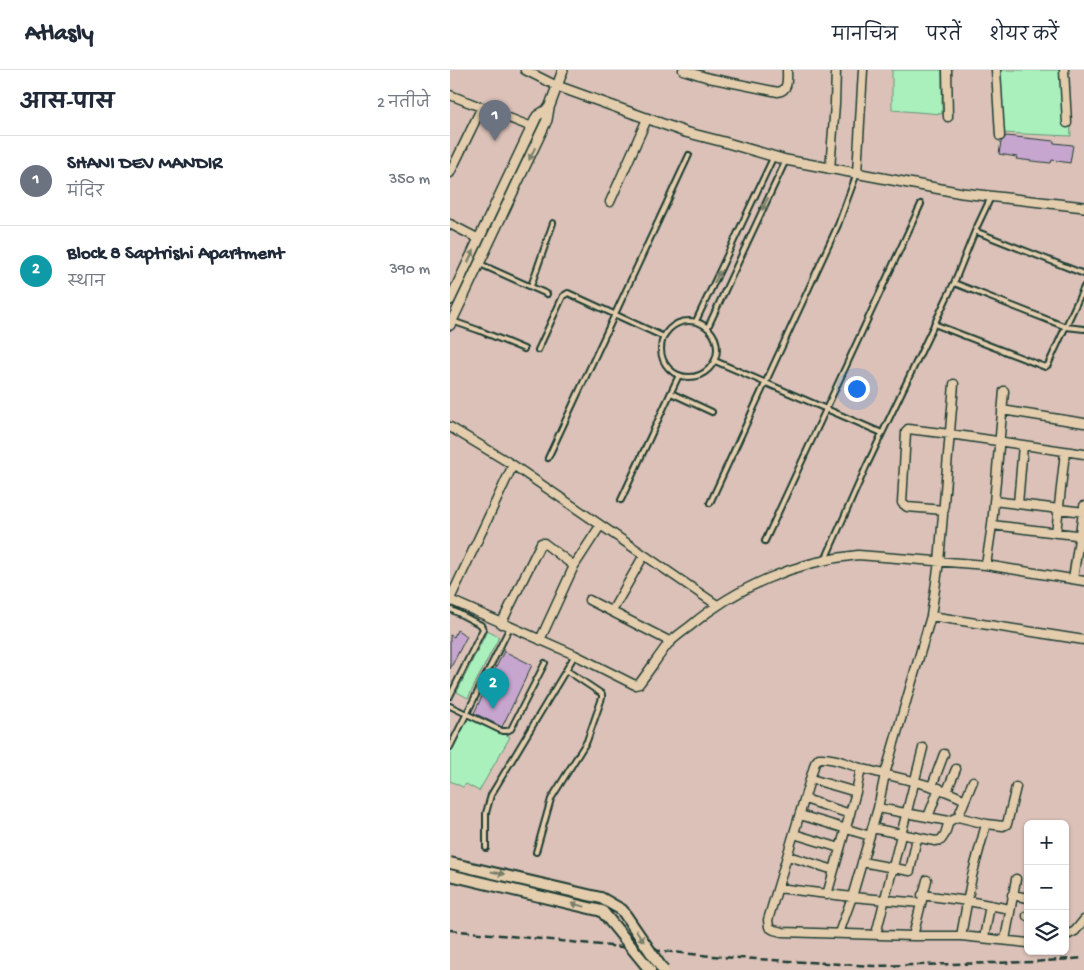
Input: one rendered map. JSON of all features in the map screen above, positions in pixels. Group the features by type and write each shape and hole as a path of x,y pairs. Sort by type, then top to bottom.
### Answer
{"main road":[{"path":"450,863 601,898 622,910 663,970"},
{"path":"450,874 602,911 650,970"}],"street":[{"path":"525,70 557,86 684,132 786,160 991,197 1084,207"},
{"path":"451,323 547,120 549,108 563,70"},
{"path":"683,70 710,74 780,92 786,87 787,70"},
{"path":"830,169 836,70"},
{"path":"857,174 864,70"},
{"path":"947,70 948,117"},
{"path":"996,70 1000,136"},
{"path":"1064,70 1067,123"},
{"path":"450,95 532,127"},
{"path":"450,173 482,107"},
{"path":"462,300 451,297 536,116 549,108"},
{"path":"610,202 647,119"},
{"path":"450,224 479,239"},
{"path":"839,933 870,836 885,774 931,616 939,562 954,384"},
{"path":"986,565 992,525 1004,390"},
{"path":"1002,410 1084,423"},
{"path":"450,427 513,465 717,605"},
{"path":"944,510 907,507 902,503 906,432 910,428 1084,454"},
{"path":"1018,504 1023,445"},
{"path":"1056,533 1065,452"},
{"path":"513,465 450,599 637,685 671,642 717,605 787,570 825,560 858,555 986,565 1084,581"},
{"path":"994,501 1084,510 1082,535 1073,579"},
{"path":"992,525 1082,535"},
{"path":"540,640 574,566 600,526"},
{"path":"501,624 541,543 544,543 574,566"},
{"path":"612,611 644,555"},
{"path":"589,600 671,642"},
{"path":"931,616 1084,640"},
{"path":"876,934 923,748"},
{"path":"928,817 940,788 944,754"},
{"path":"965,800 940,788 826,758 819,758 815,763 768,920 769,926 774,930 913,936 961,936 1024,942"},
{"path":"827,895 861,768"},
{"path":"940,788 956,769"},
{"path":"810,779 856,792"},
{"path":"958,817 972,781"},
{"path":"878,808 948,821 958,817 1003,826 1007,824 1016,787"},
{"path":"805,798 850,814"},
{"path":"800,815 870,836"},
{"path":"872,828 935,841 941,840 945,834 948,821"},
{"path":"961,936 972,876 987,824"},
{"path":"794,834 840,848"},
{"path":"862,862 910,871 917,837"},
{"path":"788,856 834,870"},
{"path":"1005,940 1016,879"},
{"path":"913,936 927,880"},
{"path":"778,888 884,900 968,901 1010,909"},
{"path":"1012,895 1024,897"},
{"path":"984,938 990,904"},
{"path":"1069,934 1075,931 1084,920"}],"lane":[{"path":"548,458 688,155"},
{"path":"696,321 773,156"},
{"path":"708,327 786,160"},
{"path":"710,502 838,225 857,174"},
{"path":"825,560 882,433 954,283 974,231 991,197"},
{"path":"765,541 921,204"},
{"path":"531,286 553,223"},
{"path":"974,231 1084,274"},
{"path":"480,264 547,294"},
{"path":"954,283 1066,327 1084,328"},
{"path":"934,324 1045,367 1048,365 1084,287"},
{"path":"538,350 565,294 568,292 664,336"},
{"path":"696,321 708,327 714,334 718,343 718,352 715,361 704,373 688,377 679,375 667,366 663,359 661,344 664,336 674,325 681,322 696,321"},
{"path":"451,323 478,330 524,349"},
{"path":"715,361 882,433"},
{"path":"621,500 679,375"},
{"path":"671,393 712,412"},
{"path":"450,609 481,625 483,628 450,696"},
{"path":"451,744 510,627"},
{"path":"486,848 486,813 491,795 575,655"},
{"path":"450,706 502,731 509,730 545,663"},
{"path":"536,852 551,800 587,741 602,698 602,694 566,670"}],"green space":[{"path":"892,70 942,70 942,114 892,110"},
{"path":"997,70 1067,70 1071,136 1001,133"},
{"path":"487,631 499,637 468,698 457,692"},
{"path":"468,714 510,737 479,791 466,784 463,787 450,781 450,753"}],"building":[{"path":"1006,136 1073,145 1070,163 1052,160 1051,163 1016,159 1017,157 999,154 1001,142"},
{"path":"457,630 467,636 450,669 450,635 454,637"},
{"path":"504,651 532,665 502,727 474,713"}],"railway":[{"path":"450,930 722,957 874,966 1033,962 1084,958"}],"place":[{"name":"SHANI DEV MANDIR","path":"495,141"},
{"name":"Block 8 Saptrishi Apartment","path":"493,709"}]}
